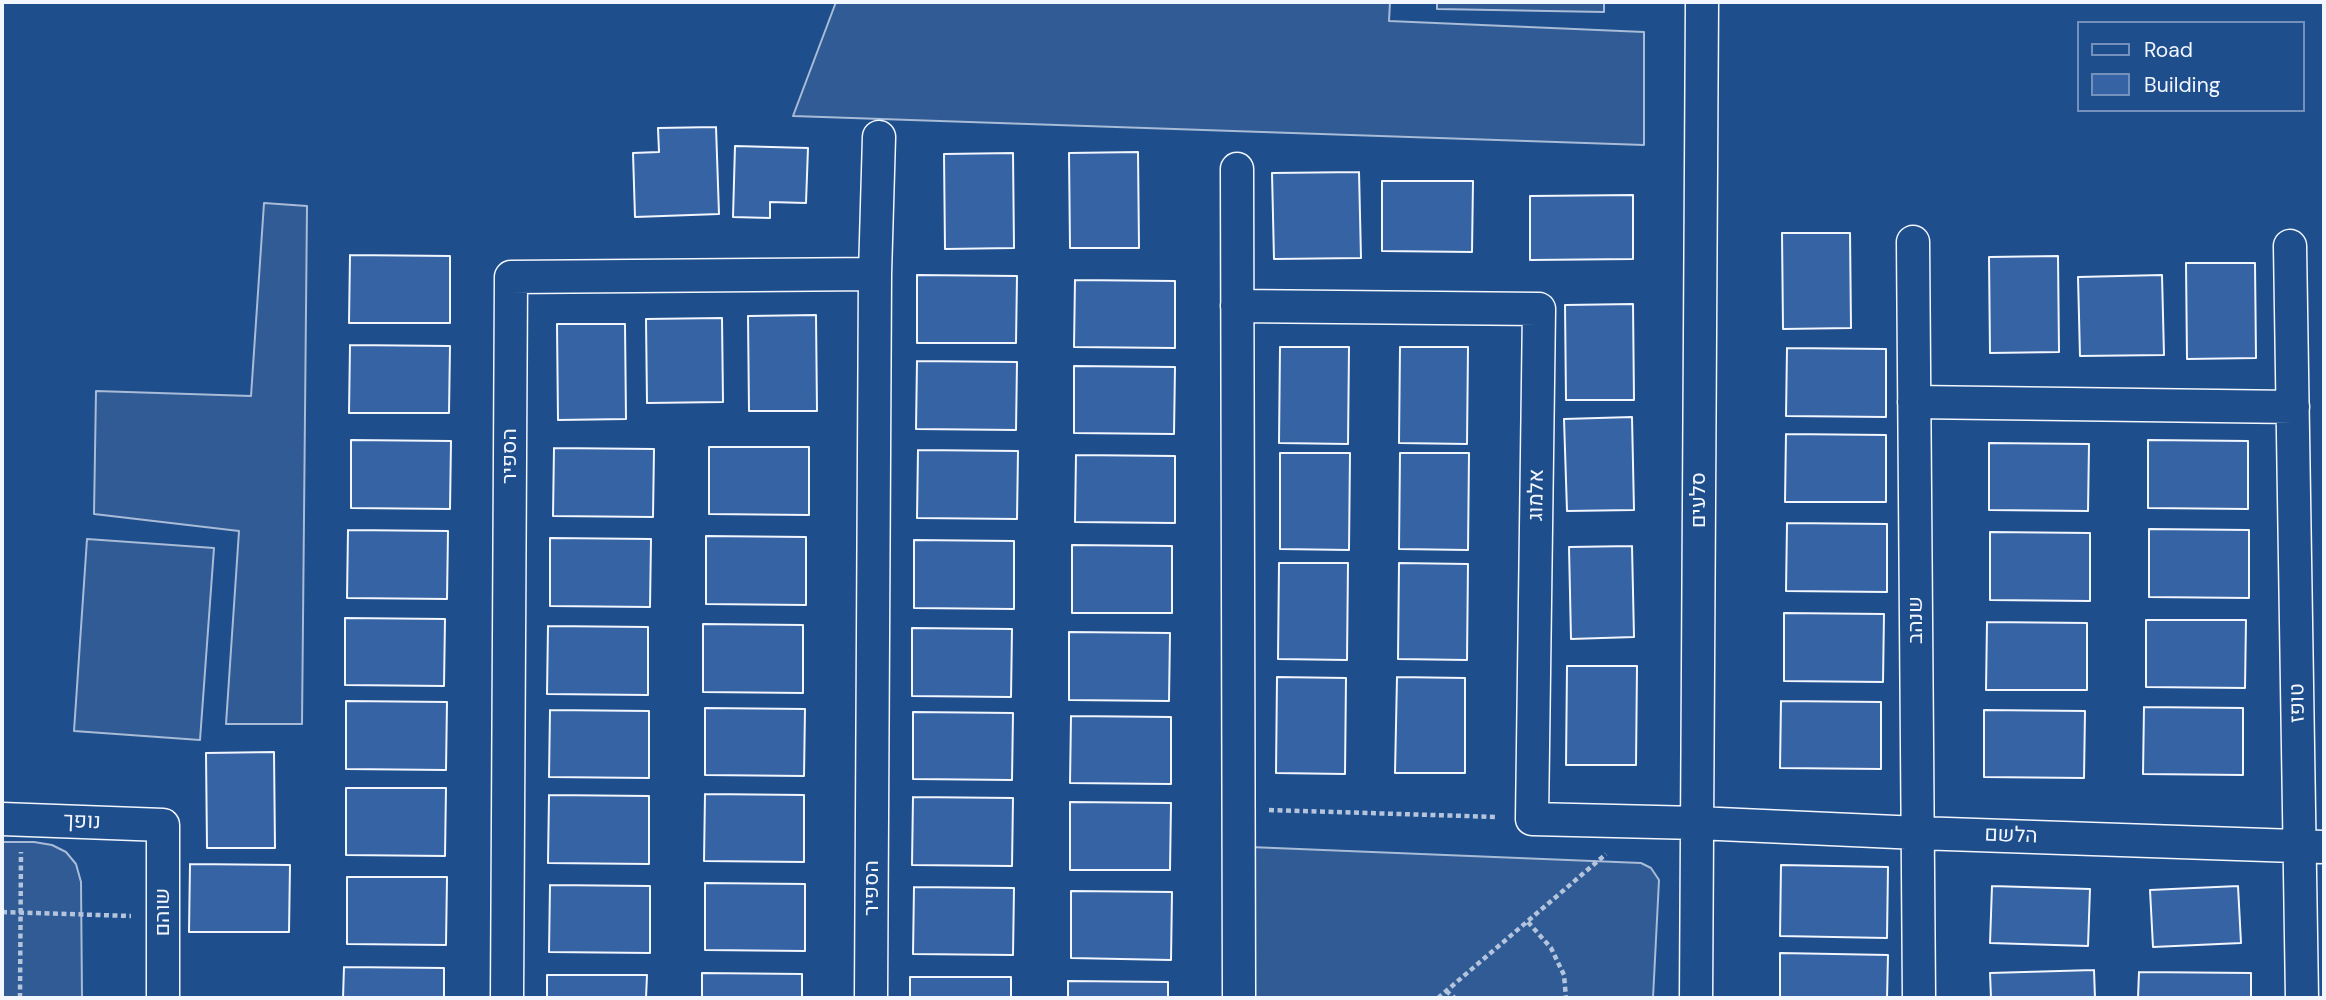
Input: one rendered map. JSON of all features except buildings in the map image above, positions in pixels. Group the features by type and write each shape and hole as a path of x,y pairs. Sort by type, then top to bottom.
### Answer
{"street":[{"name":"סלעים","path":"1696,998 1702,2"},
{"name":"הספיר","path":"871,998 874,274 879,137"},
{"path":"1237,169 1239,998"},
{"name":"שנהב","path":"1913,242 1919,998"},
{"name":"טופז","path":"2290,246 2293,407 2312,847 2302,998"},
{"name":"הספיר","path":"508,998 511,277 874,274"},
{"name":"אלמוג","path":"1237,306 1539,309 1532,819"},
{"path":"1914,401 2293,407"},
{"name":"נופך","path":"11,819 163,825"},
{"path":"1532,819 1697,823"},
{"name":"הלשם","path":"1697,823 2312,847"},
{"name":"שוהם","path":"163,825 163,998"}],"path":[{"path":"1240,809 1532,819"},
{"path":"11,819 21,913 20,998"},
{"path":"1438,998 1644,821"},
{"path":"2,912 163,917"},
{"path":"1528,922 1555,957 1564,975 1566,998"},
{"path":"1446,992 1455,998"}],"shaded area":[{"path":"836,2 1390,2 1389,21 1644,32 1644,145 793,116"},
{"path":"1437,2 1604,2 1604,12 1437,9"},
{"path":"264,203 307,206 302,724 226,724 239,531 94,514 96,391 251,396"},
{"path":"87,539 214,548 200,740 74,731"},
{"path":"2,842 52,845 66,852 76,864 81,882 82,998 2,998"},
{"path":"1250,847 1641,863 1651,868 1659,880 1653,998 1250,998"}]}
